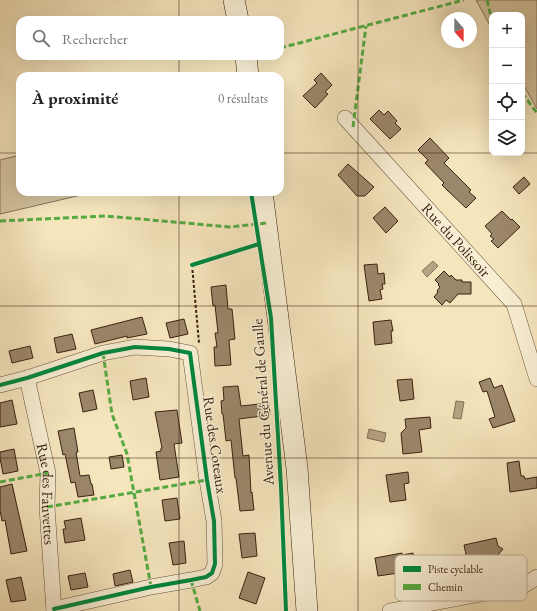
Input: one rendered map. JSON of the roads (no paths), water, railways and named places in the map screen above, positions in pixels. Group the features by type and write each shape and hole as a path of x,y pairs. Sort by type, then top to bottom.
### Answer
{"main road":[{"path":"234,0 237,16"},
{"path":"246,60 248,72"},
{"name":"Avenue du Général de Gaulle","path":"263,196 297,468 307,611"}],"street":[{"name":"Rue du Polissoir","path":"345,118 514,304 537,379"},
{"name":"Rue des Coteaux","path":"27,378 103,353 135,347 169,349 190,353 214,521 215,564 212,572 206,577 151,587 54,610"},
{"path":"0,385 27,378"},
{"name":"Rue des Fauvettes","path":"27,378 48,473 47,507 54,610"},
{"path":"527,583 537,577"},
{"path":"390,611 443,601"}]}
